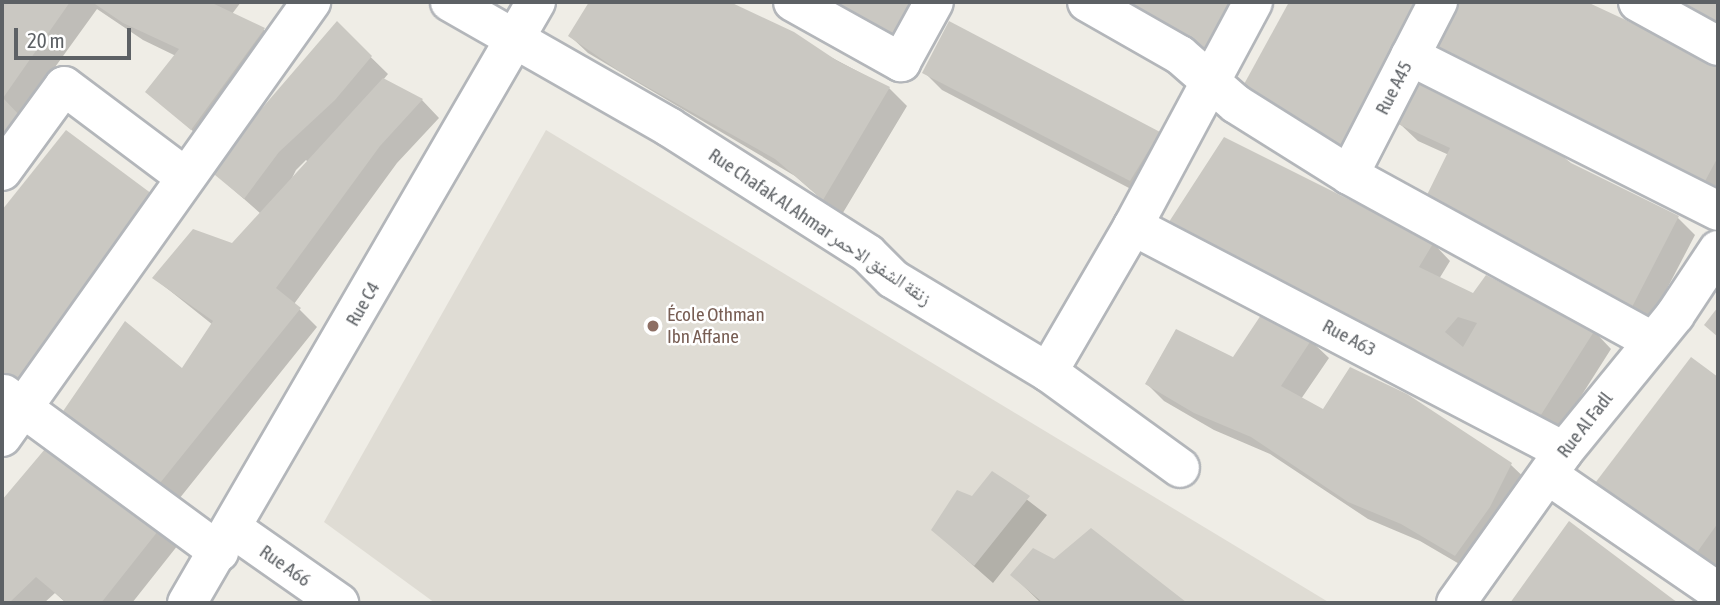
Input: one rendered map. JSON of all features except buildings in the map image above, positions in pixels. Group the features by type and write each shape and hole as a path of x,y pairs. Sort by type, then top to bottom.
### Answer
{"street":[{"path":"9,413 311,2"},
{"name":"Rue Chafak Al Ahmar زنقة الشفق الاحمر","path":"450,2 669,127 868,254 893,279 1048,372 1180,468"},
{"name":"Rue C4","path":"187,603 516,41 536,2"},
{"path":"793,2 901,62 934,2"},
{"path":"1087,2 1180,55 1236,104 1349,175 1652,341"},
{"path":"1048,372 1133,226 1253,2"},
{"name":"Rue A45","path":"1349,175 1438,2"},
{"path":"1638,2 1718,46"},
{"path":"1410,56 1718,211"},
{"path":"2,171 64,86 184,176"},
{"name":"Rue A63","path":"1133,226 1556,463 1718,592"},
{"name":"Rue Al Fadl","path":"1456,603 1556,463 1675,315 1718,250"},
{"name":"Rue A66","path":"9,413 225,540 339,603"}],"shaded area":[{"name":"École Othman Ibn Affane","path":"546,130 1330,603 435,603 324,522"}],"place":[{"name":"École Othman Ibn Affane","path":"653,326"}]}
